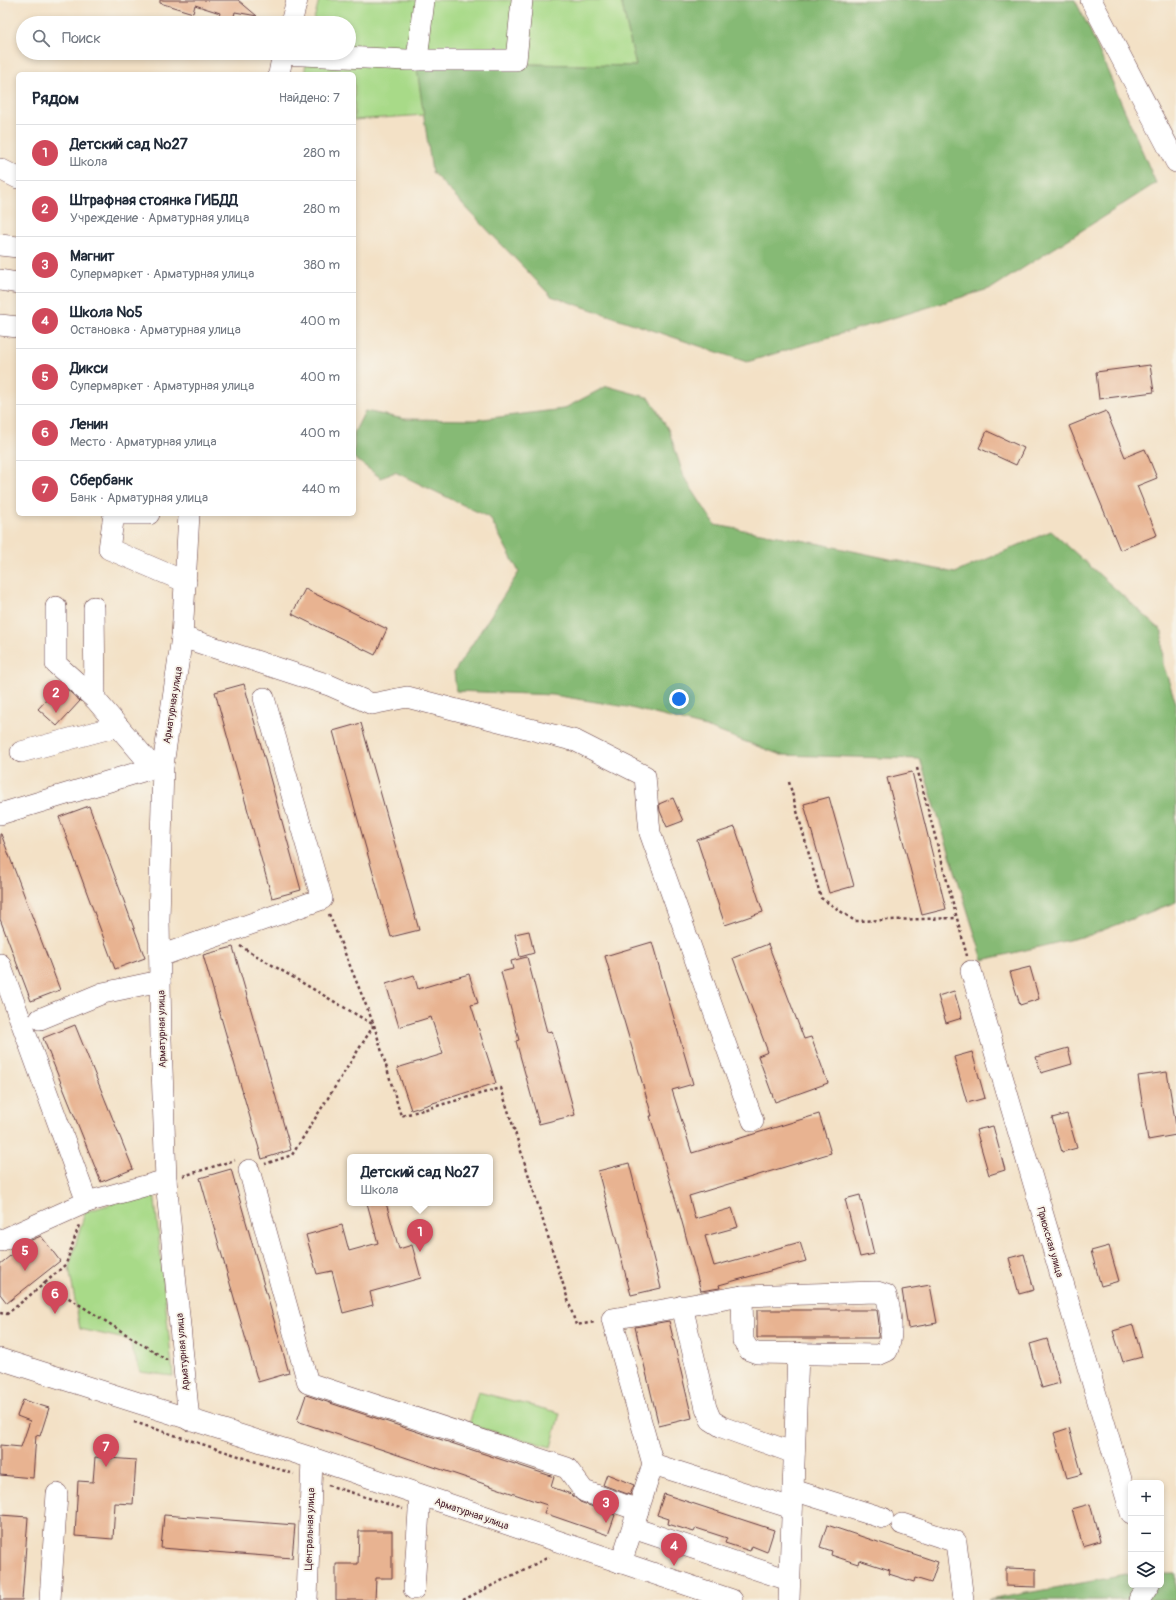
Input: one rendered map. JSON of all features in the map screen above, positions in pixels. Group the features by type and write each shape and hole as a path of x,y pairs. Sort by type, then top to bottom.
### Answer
{"street":[{"path":"293,16 297,0"},
{"path":"417,60 424,0"},
{"path":"281,60 516,60 522,0"},
{"path":"1091,0 1176,162"},
{"path":"0,169 16,177"},
{"path":"0,245 16,247"},
{"path":"0,280 16,283"},
{"path":"0,325 16,328"},
{"path":"114,516 109,549 186,582"},
{"name":"Арматурная улица","path":"189,516 182,637 163,765 159,920 166,1180 189,1420"},
{"path":"56,607 56,664 95,699 149,762 163,765"},
{"path":"94,607 95,699"},
{"path":"182,637 329,685 372,704 407,697 576,741 645,776 650,833 754,1121"},
{"path":"160,956 322,899 264,698"},
{"path":"21,752 118,726"},
{"path":"0,814 163,765"},
{"path":"0,964 87,1202"},
{"name":"Приокская улица","path":"971,972 1128,1503"},
{"path":"40,1019 103,993 160,981"},
{"path":"249,1170 308,1383 567,1468 584,1491 636,1519 789,1590 798,1353"},
{"path":"0,1241 87,1202 166,1180"},
{"path":"622,1564 653,1464 612,1319 742,1296 877,1292 886,1295 889,1305 891,1342 887,1351 878,1355 757,1353 749,1350 743,1341 742,1296"},
{"path":"682,1306 706,1408 711,1420 722,1427 794,1453"},
{"name":"Арматурная улица","path":"0,1359 312,1458 419,1505 622,1564 704,1595 732,1600"},
{"name":"Центральная улица","path":"307,1600 312,1458"},
{"path":"653,1464 792,1499 892,1521 956,1542 963,1600"},
{"path":"50,1600 57,1494"},
{"path":"414,1589 419,1505"},
{"path":"1139,1600 1147,1588"}],"path":[{"path":"917,768 971,972"},
{"path":"788,782 820,898 855,922 957,918"},
{"path":"322,899 374,1025 401,1116 501,1088 576,1325 612,1319"},
{"path":"221,934 374,1025"},
{"path":"166,1180 246,1157 249,1170 292,1154 374,1025"},
{"path":"0,1313 7,1314 66,1264 87,1202"},
{"path":"45,1283 184,1371"},
{"path":"129,1420 311,1479 419,1505"},
{"path":"463,1600 552,1556 544,1554"}],"green space":[{"path":"319,0 621,0 636,66 417,62 424,115 356,120 356,72 304,72 307,60 356,60 356,16 315,16"},
{"path":"621,0 1075,0 1089,28 1156,183 992,288 747,362 551,296 432,172 416,62 636,66"},
{"path":"607,386 650,398 669,431 684,477 715,525 806,541 955,573 1051,531 1162,631 1163,664 1176,703 1176,902 1090,935 983,960 920,759 781,755 706,727 627,707 553,695 456,691 454,672 519,572 490,518 395,472 381,478 356,459 356,429 365,411 404,419 475,420 563,409"},
{"path":"154,1191 173,1376 140,1372 129,1340 80,1329 69,1267 85,1212"},
{"path":"478,1392 560,1413 551,1447 469,1425"},
{"path":"1164,1574 1176,1574 1176,1600 989,1600 1128,1575 1128,1588 1164,1588"}],"building":[{"path":"160,0 238,0 257,16 235,12 234,16 219,16 220,13 195,5 193,13 160,3"},
{"path":"1150,365 1154,392 1099,399 1096,372"},
{"path":"1106,411 1125,457 1145,449 1157,478 1137,486 1157,535 1120,550 1069,426"},
{"path":"987,431 1024,448 1016,465 979,448"},
{"path":"305,589 387,629 375,655 292,614"},
{"path":"61,684 80,701 57,726 38,709"},
{"path":"244,684 301,890 272,898 215,692"},
{"path":"361,723 419,930 391,937 333,731"},
{"path":"912,772 946,909 922,915 887,778"},
{"path":"829,797 854,886 829,893 804,804"},
{"path":"673,798 683,821 667,827 660,811 659,804"},
{"path":"89,806 145,958 115,969 59,817"},
{"path":"735,827 763,912 725,925 697,840"},
{"path":"0,834 60,990 31,1001 0,919"},
{"path":"529,931 534,953 520,957 515,934"},
{"path":"652,942 693,1084 672,1090 692,1153 819,1114 831,1153 689,1196 695,1219 732,1208 738,1227 705,1236 714,1266 800,1242 806,1261 719,1285 720,1288 701,1291 605,956"},
{"path":"768,944 804,1039 811,1037 828,1083 775,1102 758,1056 768,1052 733,958"},
{"path":"233,947 291,1150 262,1159 203,955"},
{"path":"527,957 547,1032 552,1031 575,1115 539,1124 516,1041 519,1040 501,972 513,969 511,961"},
{"path":"1030,967 1039,999 1020,1005 1010,972"},
{"path":"469,974 478,1003 471,1005 496,1083 411,1110 397,1068 443,1054 431,1017 399,1027 386,984 414,975 418,989"},
{"path":"954,991 962,1018 946,1023 938,996"},
{"path":"75,1025 133,1169 101,1182 43,1038"},
{"path":"1068,1048 1072,1064 1041,1073 1036,1057"},
{"path":"972,1052 985,1098 967,1103 954,1057"},
{"path":"1167,1072 1176,1126 1176,1135 1148,1140 1138,1076"},
{"path":"1067,1114 1077,1148 1062,1152 1052,1118"},
{"path":"993,1126 1005,1170 989,1175 976,1130"},
{"path":"629,1163 661,1288 631,1295 598,1171"},
{"path":"231,1169 289,1373 258,1382 200,1178"},
{"path":"860,1195 874,1254 860,1257 845,1199"},
{"path":"368,1206 387,1206 399,1249 412,1245 421,1278 370,1292 373,1305 343,1313 332,1271 317,1274 306,1235 342,1225 349,1251 378,1243"},
{"path":"41,1236 60,1261 7,1303 0,1294 0,1264 29,1241"},
{"path":"1109,1246 1119,1281 1101,1286 1091,1251"},
{"path":"1024,1254 1034,1290 1019,1294 1009,1258"},
{"path":"930,1285 937,1323 908,1328 902,1290"},
{"path":"757,1310 877,1310 879,1324 878,1338 757,1338"},
{"path":"669,1321 692,1418 659,1426 635,1327"},
{"path":"1133,1325 1142,1357 1123,1362 1113,1331"},
{"path":"1047,1339 1060,1383 1042,1388 1030,1344"},
{"path":"306,1395 554,1477 551,1487 571,1494 580,1502 615,1515 608,1535 544,1513 547,1505 297,1421"},
{"path":"23,1400 49,1408 40,1436 36,1435 33,1478 0,1475 0,1445 21,1447 30,1421 17,1416"},
{"path":"1069,1428 1082,1474 1067,1478 1054,1433"},
{"path":"95,1457 136,1460 133,1504 115,1503 113,1539 75,1536 78,1481 93,1482"},
{"path":"607,1474 634,1485 630,1495 603,1485"},
{"path":"664,1494 774,1530 767,1552 752,1546 750,1551 725,1543 727,1538 696,1528 694,1532 668,1524 669,1519 657,1515"},
{"path":"1090,1504 1100,1541 1083,1546 1072,1509"},
{"path":"0,1515 28,1517 22,1600 0,1600"},
{"path":"164,1515 295,1525 292,1558 161,1548"},
{"path":"827,1525 938,1562 931,1583 915,1578 914,1582 889,1574 890,1570 859,1560 858,1564 831,1555 832,1551 820,1547"},
{"path":"359,1531 392,1531 392,1578 376,1578 375,1600 336,1600 336,1564 358,1564"},
{"path":"1006,1568 1036,1569 1036,1587 1006,1586"}],"place":[{"name":"Штрафная стоянка ГИБДД","path":"56,713"},
{"name":"Детский сад №27","path":"420,1252"},
{"name":"Дикси","path":"25,1271"},
{"name":"Ленин","path":"55,1314"},
{"name":"Сбербанк","path":"106,1467"},
{"name":"Магнит","path":"606,1523"},
{"name":"Школа №5","path":"674,1566"}]}
